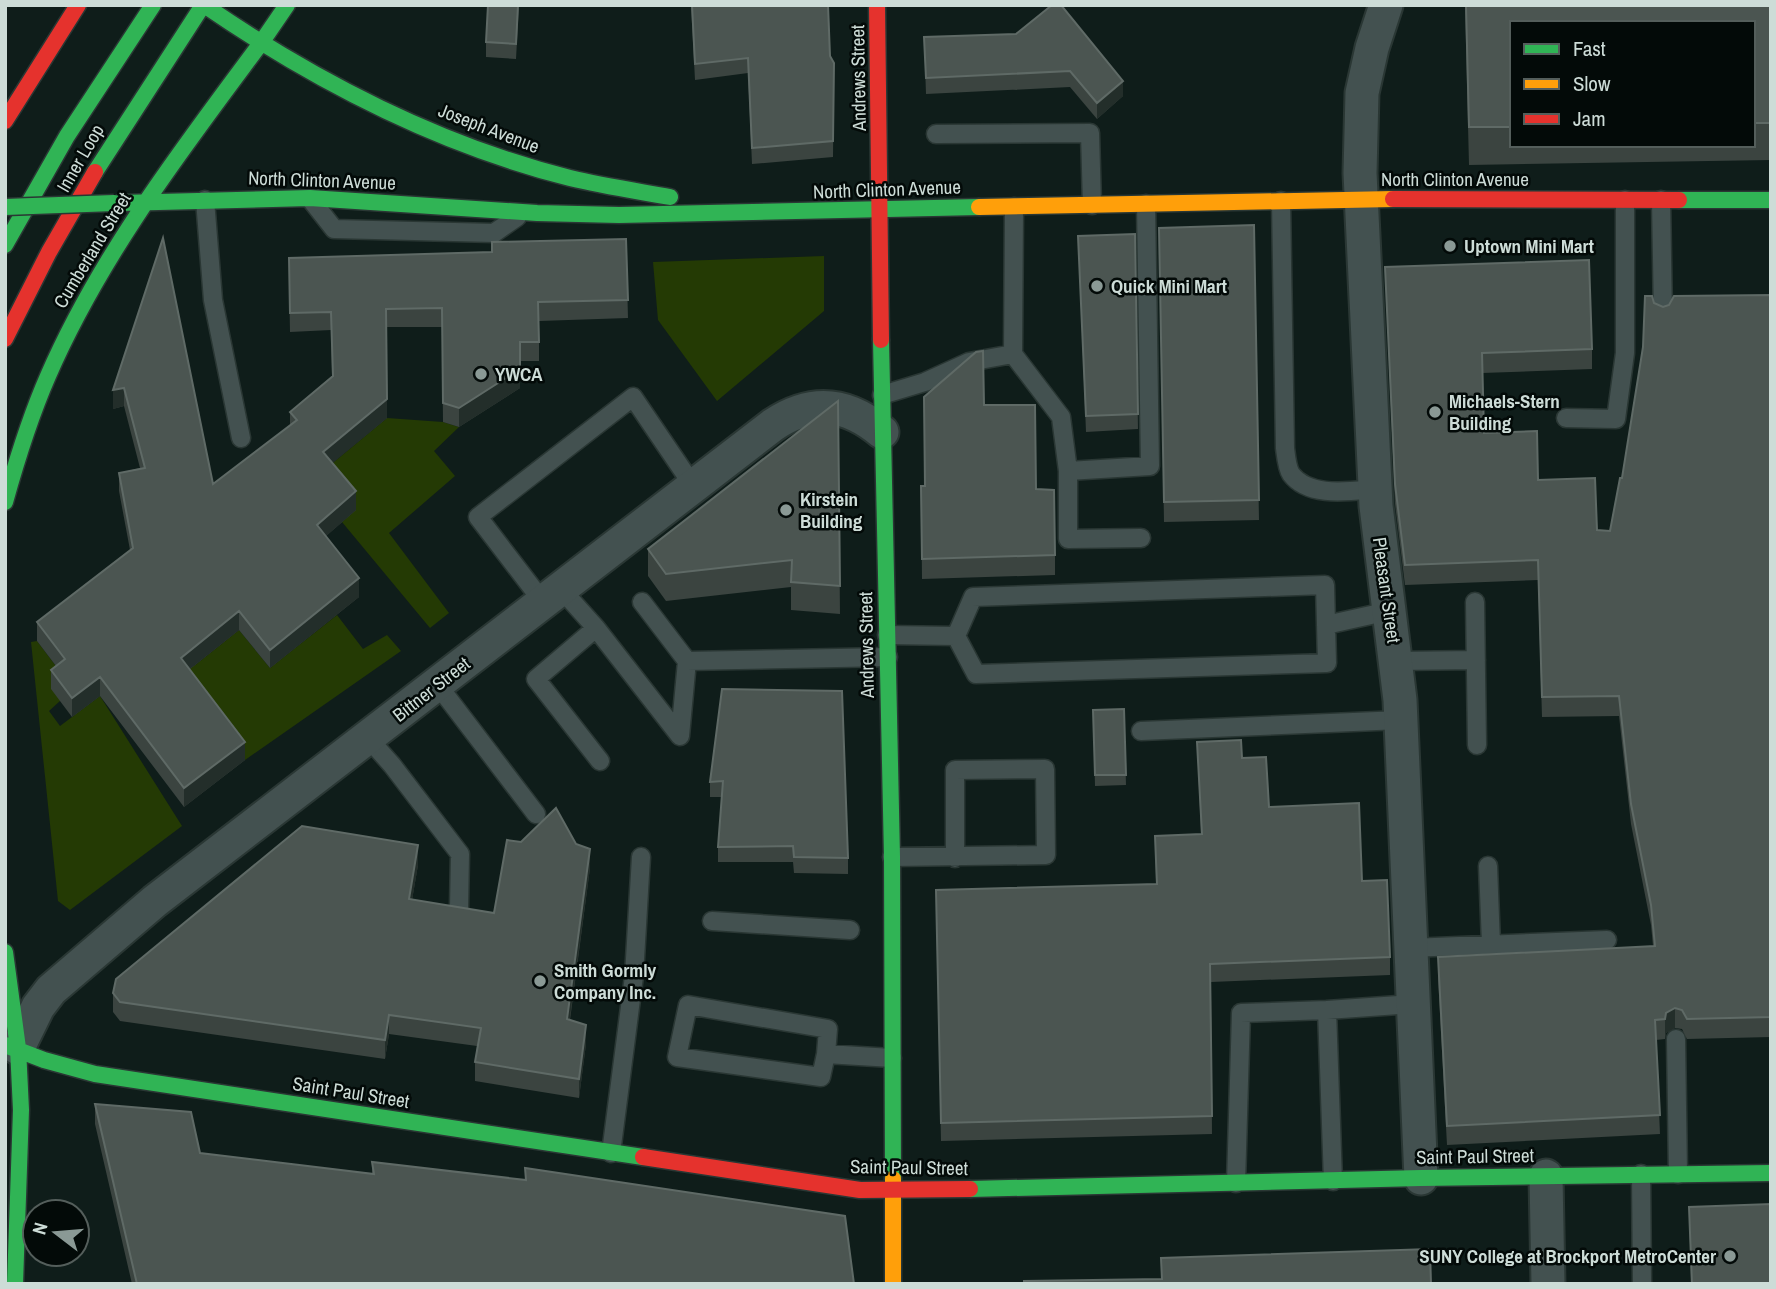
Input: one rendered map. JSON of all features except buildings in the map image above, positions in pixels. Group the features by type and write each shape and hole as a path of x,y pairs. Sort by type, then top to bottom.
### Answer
{"main road":[{"path":"5,121 78,5"},
{"name":"Inner Loop","path":"5,245 67,136 153,5"},
{"name":"Inner Loop","path":"5,340 20,307 108,148 204,5"},
{"name":"Joseph Avenue","path":"204,5 239,30 358,96 461,141 526,165 582,181 787,213"},
{"name":"Cumberland Street","path":"5,502 28,424 48,374 88,293 144,202 287,5"},
{"name":"Andrews Street","path":"877,5 882,432 892,857 893,1284"},
{"name":"North Clinton Avenue","path":"5,207 310,198 523,212 619,215 1361,199 1771,200"},
{"path":"5,952 9,1050 21,1128 15,1284"},
{"name":"Saint Paul Street","path":"9,1050 96,1074 839,1188 892,1191 1421,1178 1771,1173"}],"street":[{"name":"Pleasant Street","path":"1386,5 1372,48 1363,93 1359,142 1375,489 1401,720 1421,1178"},
{"name":"Bittner Street","path":"9,1050 38,1007 63,979 155,901 773,425 799,410 822,407 862,417 882,432"},
{"path":"1546,1176 1548,1284"}],"lane":[{"path":"936,134 1090,133 1092,205"},
{"path":"310,198 334,229 494,233 523,212"},
{"path":"205,200 213,300 241,438"},
{"path":"1566,418 1616,419 1625,353 1625,200"},
{"path":"1661,200 1663,316"},
{"path":"1281,201 1284,434 1290,473 1303,484 1323,490 1375,489"},
{"path":"1068,471 1150,466 1146,204"},
{"path":"1014,207 1013,354 1061,417 1068,471 1068,539 1141,538"},
{"path":"882,395 925,382 969,362 1013,354"},
{"path":"642,602 687,661 680,736 596,628 552,596 478,517 633,397 694,487"},
{"path":"1325,585 1327,663 976,674 956,636 973,597 1325,585"},
{"path":"1475,602 1477,744"},
{"path":"1326,625 1389,611"},
{"path":"596,628 536,679 600,761"},
{"path":"887,635 956,636"},
{"path":"687,661 888,657"},
{"path":"1396,661 1476,660"},
{"path":"437,684 536,814"},
{"path":"1141,731 1401,720"},
{"path":"368,738 460,854 459,908"},
{"path":"892,857 955,858 1046,855 1045,769 955,770 955,858"},
{"path":"611,1153 634,976 642,857"},
{"path":"1488,866 1491,944"},
{"path":"712,921 850,930"},
{"path":"1410,947 1607,940"},
{"path":"1236,1183 1241,1013 1413,1004"},
{"path":"688,1005 828,1029 826,1054 821,1077 677,1057 688,1005"},
{"path":"1327,1010 1333,1181"},
{"path":"1676,1039 1678,1174"},
{"path":"826,1054 892,1058"},
{"path":"1641,1174 1642,1284"}],"green space":[{"path":"824,256 824,311 717,401 658,320 653,262"},
{"path":"387,418 443,422 459,427 434,451 455,476 389,533 449,613 430,628 342,522 356,509 323,471"},
{"path":"337,615 363,649 387,635 401,651 245,760 158,647 194,666 239,630 270,668"},
{"path":"37,641 65,678 60,701 49,711 60,726 100,696 182,826 70,910 58,901 31,642"}],"traffic: fast":[{"path":"5,245 67,136 153,5"},
{"path":"95,172 203,5"},
{"path":"204,5 246,33 334,84 426,129 473,148 570,178 670,197"},
{"path":"261,43 287,5"},
{"path":"5,502 41,391 93,287 145,203 261,43"},
{"path":"120,203 310,198 537,213 619,215 979,207"},
{"path":"1679,200 1771,200"},
{"path":"5,207 114,203"},
{"path":"881,340 892,857 893,1179"},
{"path":"5,952 18,1048 21,1110 15,1284"},
{"path":"5,1045 44,1060 95,1074 643,1157"},
{"path":"970,1189 1771,1173"}],"traffic: slow":[{"path":"979,207 1393,199"},
{"path":"893,1179 893,1284"}],"traffic: jam":[{"path":"5,121 78,5"},
{"path":"877,5 881,340"},
{"path":"5,339 49,252 95,172"},
{"path":"1393,199 1679,200"},
{"path":"643,1157 860,1190 970,1189"}],"place":[{"name":"Uptown Mini Mart","path":"1450,246"},
{"name":"Quick Mini Mart","path":"1097,286"},
{"name":"YWCA","path":"481,374"},
{"name":"Michaels-Stern Building","path":"1435,412"},
{"name":"Kirstein Building","path":"786,510"},
{"name":"Smith Gormly Company Inc.","path":"540,981"},
{"name":"SUNY College at Brockport MetroCenter","path":"1730,1256"}]}
